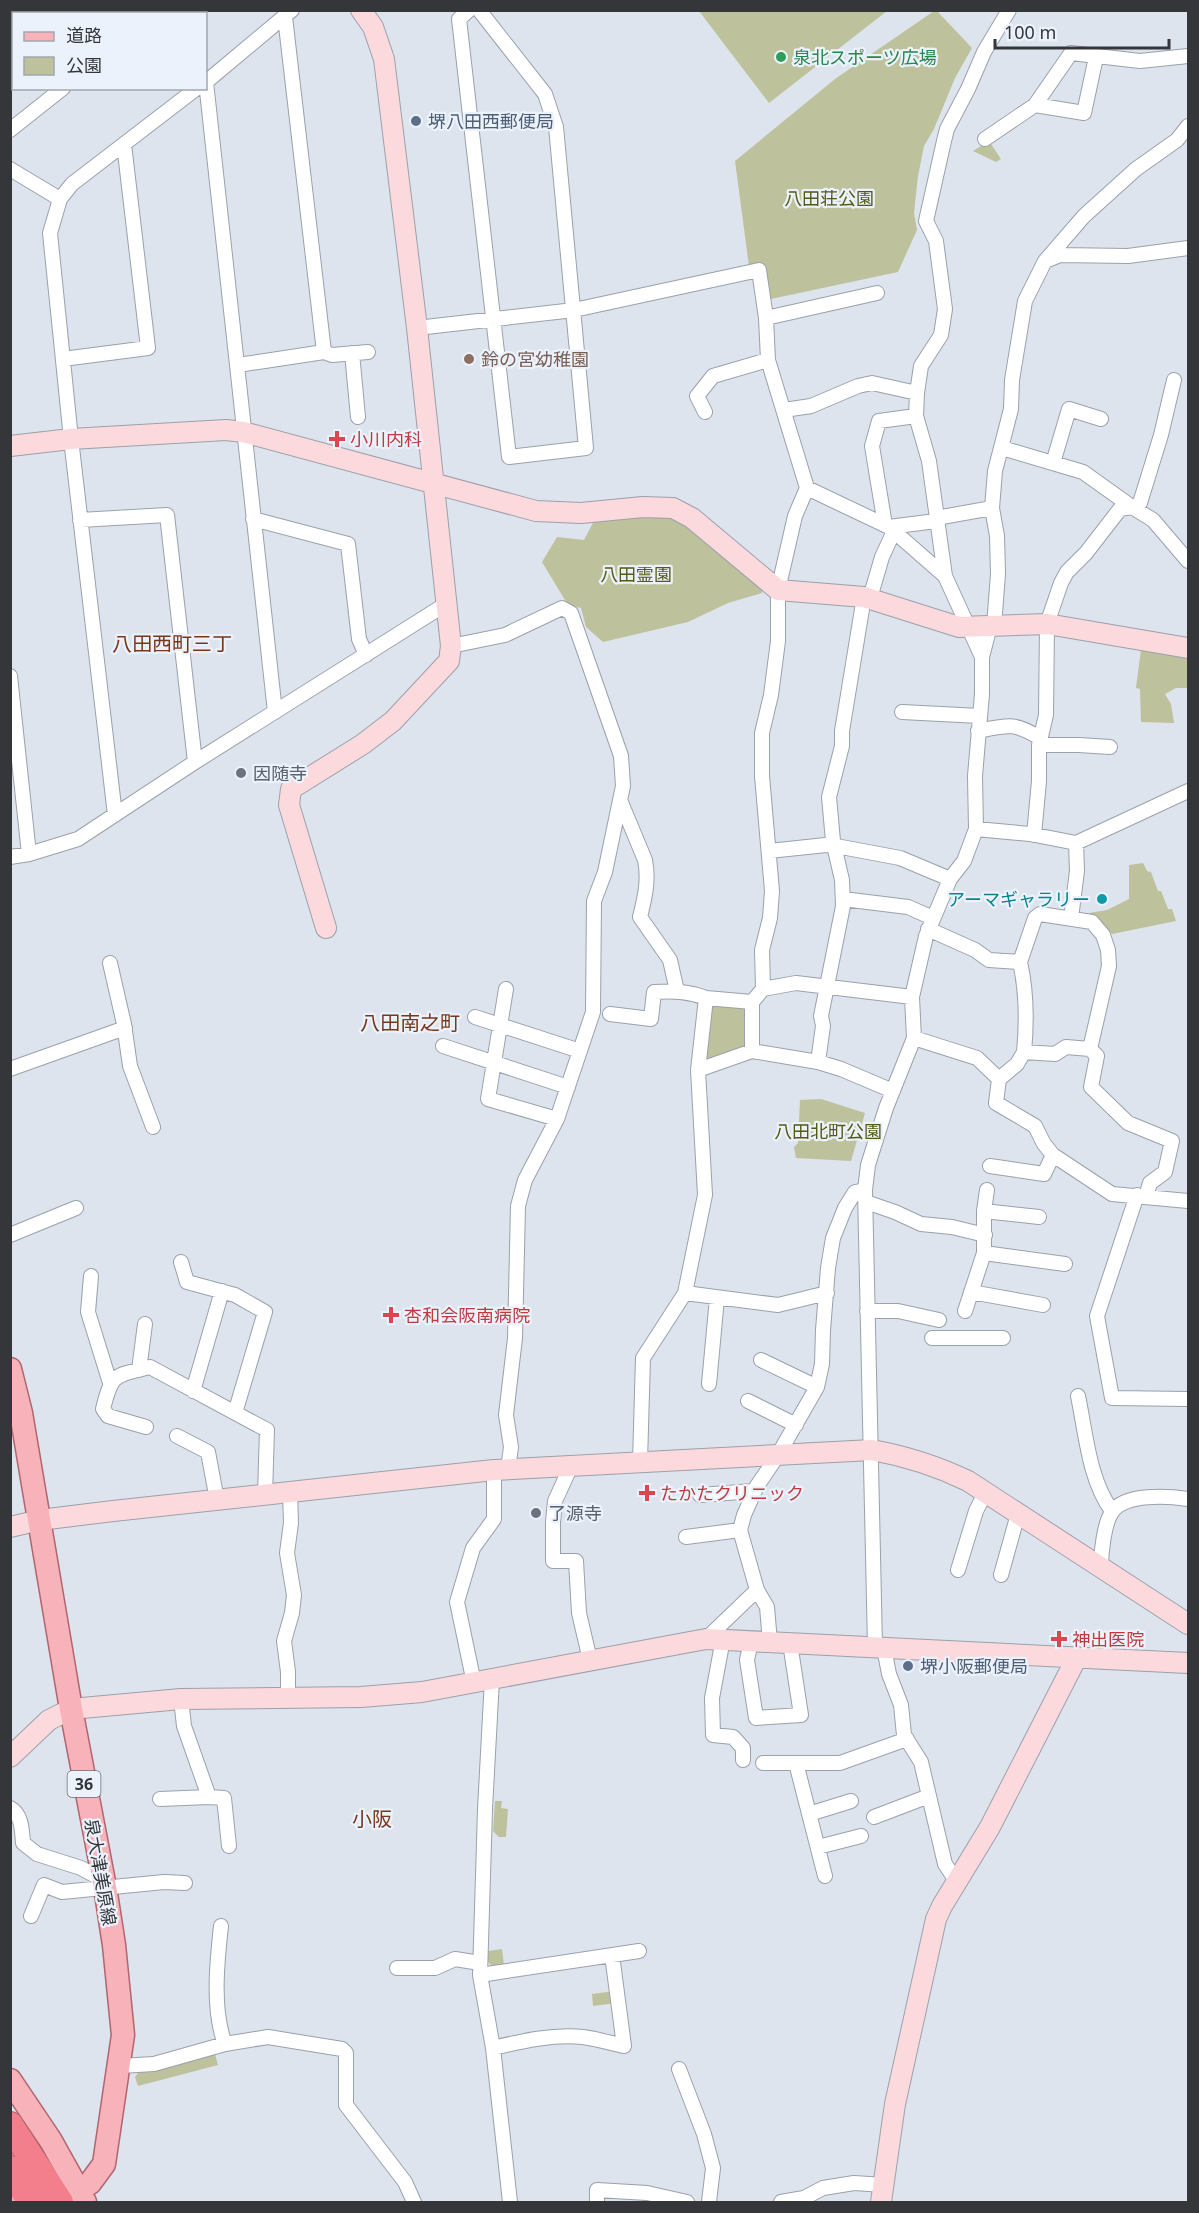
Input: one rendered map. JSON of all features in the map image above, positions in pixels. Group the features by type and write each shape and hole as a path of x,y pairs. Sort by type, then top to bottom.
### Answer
{"highway":[{"path":"10,2125 72,2199"},
{"path":"10,2169 30,2202"}],"main road":[{"name":"泉大津美原線","path":"10,1369 21,1413 71,1709 104,1883 114,1945 123,2035 104,2164 90,2183 72,2199"},
{"path":"10,2080 51,2141 72,2199"},
{"path":"10,2198 13,2202"}],"street":[{"path":"326,928 289,805 291,789 363,744 393,721 449,661 451,646 417,328 384,59 373,27 361,10"},
{"path":"469,10 459,19 509,457 586,448 556,127 545,94 478,10"},
{"path":"982,657 945,576 929,461 916,416 921,366 940,335 945,309 936,241 927,221 944,141 947,129 984,52 1009,10"},
{"path":"207,81 289,14"},
{"path":"289,14 324,352"},
{"path":"985,139 1035,105 1071,53 1140,61 1188,56"},
{"path":"1035,105 1084,113 1096,57"},
{"path":"10,130 60,90"},
{"path":"115,815 80,520 50,233 60,199 72,184 195,90"},
{"path":"204,90 238,365 243,432 275,712"},
{"path":"957,1882 945,1864 921,1762 904,1735 901,1705 880,1648 867,1311 865,1196 868,1165 914,1038 912,997 931,924 950,879 964,861 976,829 975,776 982,657 992,626 998,574 997,536 992,508 995,471 1011,409 1012,380 1025,301 1045,261 1084,216 1136,169 1177,140 1188,126"},
{"path":"63,359 148,348 124,144"},
{"path":"10,169 60,199"},
{"path":"1045,261 1060,255 1128,256 1188,248"},
{"path":"417,328 573,310 759,270 766,318 768,360 807,488 795,516 778,590 778,640 771,694 762,733 762,776 772,891 770,918 762,950 763,989"},
{"path":"766,318 877,293"},
{"path":"238,365 324,352 332,355 368,352"},
{"path":"352,353 358,417"},
{"path":"705,412 697,396 713,376 768,360"},
{"path":"1034,835 1040,742 1046,715 1047,624 1067,572 1086,553 1120,509 1140,503 1161,435 1174,380"},
{"path":"784,410 811,406 858,386 872,383 917,393"},
{"path":"1053,463 1069,409 1101,419"},
{"path":"819,1062 823,1026 821,1016 843,899 842,880 833,841 829,797 842,747 842,731 867,598 882,557 889,528 872,446 879,421 916,416"},
{"path":"10,446 71,439 226,430 243,432 536,511 581,513 643,507 673,508 692,518 778,590 867,598 959,627 1047,624 1188,648"},
{"path":"1002,448 1083,472 1153,520 1188,561"},
{"path":"807,488 889,528 945,576"},
{"path":"889,528 992,508"},
{"path":"80,520 167,515 195,762"},
{"path":"253,519 348,544 359,639 366,655"},
{"path":"10,856 29,854 78,839 195,762 446,604"},
{"path":"451,646 505,635 562,608 571,613 621,756 623,786 605,872 594,901 593,1012 556,1119 525,1180 518,1206 515,1338 506,1414 511,1447 501,1469 494,1519 473,1548 457,1602 483,1681 485,1809 480,1969 493,2048 510,2202"},
{"path":"10,676 29,854"},
{"path":"902,712 980,716"},
{"path":"978,731 1006,725 1023,727 1040,742 1110,747"},
{"path":"976,829 1034,835 1076,843 1188,791"},
{"path":"620,800 647,869 647,889 640,917 670,960 676,991"},
{"path":"1071,918 1077,871 1076,843"},
{"path":"769,851 836,846 900,858 950,879"},
{"path":"843,899 908,907 988,960 1020,962"},
{"path":"1090,1049 1108,966 1108,950 1103,935 1092,922 1040,914 1035,918 1020,962 1026,986 1028,1020 1024,1053 1017,1064 999,1079 996,1103 1035,1126 1044,1144 1053,1155 1112,1194 1188,1201"},
{"path":"110,963 125,1028 130,1066 153,1126"},
{"path":"753,1051 752,1002 763,989 796,983 912,997"},
{"path":"506,989 488,1099 556,1119"},
{"path":"610,1014 651,1019 654,992 676,991 694,993 706,998 752,1002"},
{"path":"640,1462 643,1358 685,1293 705,1195 698,1070 706,998"},
{"path":"475,1017 580,1052"},
{"path":"10,1069 125,1028"},
{"path":"914,1038 977,1058 999,1079"},
{"path":"443,1046 568,1087"},
{"path":"1024,1053 1055,1054 1066,1047 1090,1049 1097,1056 1091,1087 1128,1123 1172,1141 1165,1172 1150,1183 1141,1196 1097,1316 1113,1398 1188,1400"},
{"path":"698,1070 753,1051 819,1062 893,1091"},
{"path":"990,1166 1044,1174 1053,1155"},
{"path":"965,1311 984,1253 984,1211 987,1190"},
{"path":"770,1642 747,1660 756,1718 801,1715 770,1642 766,1607 757,1590 740,1530 754,1491 817,1388 822,1364 828,1268 833,1238 849,1201 855,1192 921,1224 952,1227 985,1235"},
{"path":"10,1235 76,1208"},
{"path":"984,1211 1039,1217"},
{"path":"984,1253 1065,1264"},
{"path":"181,1262 187,1282 235,1295 265,1312 235,1413"},
{"path":"91,1276 88,1312 110,1383 103,1409 108,1416 146,1427"},
{"path":"194,1391 222,1291"},
{"path":"971,1292 1043,1305"},
{"path":"685,1293 778,1305 827,1293"},
{"path":"709,1384 717,1298"},
{"path":"867,1311 898,1311 935,1319 932,1344 1003,1338"},
{"path":"139,1370 145,1324"},
{"path":"761,1359 817,1388"},
{"path":"110,1383 118,1376 150,1367 267,1430 265,1495"},
{"path":"1078,1396 1090,1455 1102,1498 1112,1511"},
{"path":"748,1401 796,1425"},
{"path":"177,1436 208,1452 217,1500"},
{"path":"10,1527 40,1520 501,1469 872,1450 935,1466 968,1481 1188,1624"},
{"path":"570,1466 555,1501 553,1561 576,1561 579,1613 590,1660"},
{"path":"700,1495 754,1491"},
{"path":"288,1698 288,1672 284,1641 292,1613 294,1595 287,1553 291,1522 290,1492"},
{"path":"958,1570 976,1511 985,1493"},
{"path":"1101,1567 1101,1549 1112,1511 1130,1499 1156,1497 1188,1499"},
{"path":"1002,1575 1018,1515"},
{"path":"686,1537 740,1530"},
{"path":"743,1760 743,1748 733,1737 713,1735 715,1639 757,1590"},
{"path":"10,1756 49,1720 71,1709 181,1699 361,1697 422,1692 715,1639 1188,1663"},
{"path":"781,2202 804,2198 824,2187 854,2183 883,2194 895,2104 936,1919 990,1827 1077,1658"},
{"path":"181,1699 184,1726 209,1797"},
{"path":"763,1763 840,1763 907,1739"},
{"path":"796,1763 825,1876"},
{"path":"874,1817 928,1796"},
{"path":"160,1799 224,1798 229,1846"},
{"path":"809,1814 851,1801"},
{"path":"10,1808 16,1810 21,1823 23,1843 37,1854 81,1868 104,1883"},
{"path":"818,1847 861,1836"},
{"path":"31,1916 44,1886 62,1892 104,1883 185,1882"},
{"path":"221,1926 217,1990 225,2043"},
{"path":"397,1968 435,1968 455,1959 480,1969 639,1951"},
{"path":"493,2048 519,2042 563,2037 584,2037 624,2046 612,1955"},
{"path":"120,2066 154,2064 225,2043 268,2037 342,2049 346,2054 346,2105 405,2182 414,2202"},
{"path":"679,2069 704,2134 713,2168 709,2202"},
{"path":"597,2202 597,2190 647,2193 687,2202"}],"green space":[{"name":"泉北スポーツ広場","path":"699,11 887,11 769,103"},
{"name":"八田荘公園","path":"937,11 972,48 955,78 934,129 924,146 914,213 917,230 898,272 771,299 762,265 749,266 735,161 835,79"},
{"path":"989,141 1001,159 996,162 973,151"},
{"name":"八田霊園","path":"663,515 676,517 762,587 762,593 728,603 688,622 603,642 586,627 581,608 568,605 542,562 557,537 584,540 596,517"},
{"path":"1141,649 1188,656 1188,688 1176,688 1165,694 1171,704 1174,723 1141,722 1140,689 1136,688"},
{"path":"1143,863 1147,871 1151,872 1158,891 1161,891 1168,909 1172,909 1176,921 1112,934 1089,913 1107,910 1129,899 1129,865"},
{"path":"715,1003 745,1004 749,1045 710,1063 703,1058 710,1007"},
{"name":"八田北町公園","path":"821,1099 865,1113 851,1161 796,1158 794,1147 798,1143 800,1100"},
{"path":"495,1801 502,1801 501,1808 508,1809 506,1837 499,1837 493,1831"},
{"path":"502,1949 504,1965 493,1967 488,1962 488,1951"},
{"path":"615,1991 616,2003 593,2006 592,1994"},
{"path":"215,2054 218,2065 138,2086 135,2077 138,2073"}],"place":[{"name":"泉北スポーツ広場","path":"781,57"},
{"name":"堺八田西郵便局","path":"416,121"},
{"name":"鈴の宮幼稚園","path":"469,359"},
{"name":"小川内科","path":"337,439"},
{"name":"因随寺","path":"241,773"},
{"name":"アーマギャラリー","path":"1102,899"},
{"name":"杏和会阪南病院","path":"391,1315"},
{"name":"たかたクリニック","path":"647,1493"},
{"name":"了源寺","path":"536,1513"},
{"name":"神出医院","path":"1059,1639"},
{"name":"堺小阪郵便局","path":"908,1666"}],"district":[{"name":"八田西町三丁","path":"172,643"},
{"name":"八田南之町","path":"410,1022"},
{"name":"小阪","path":"372,1818"}]}
